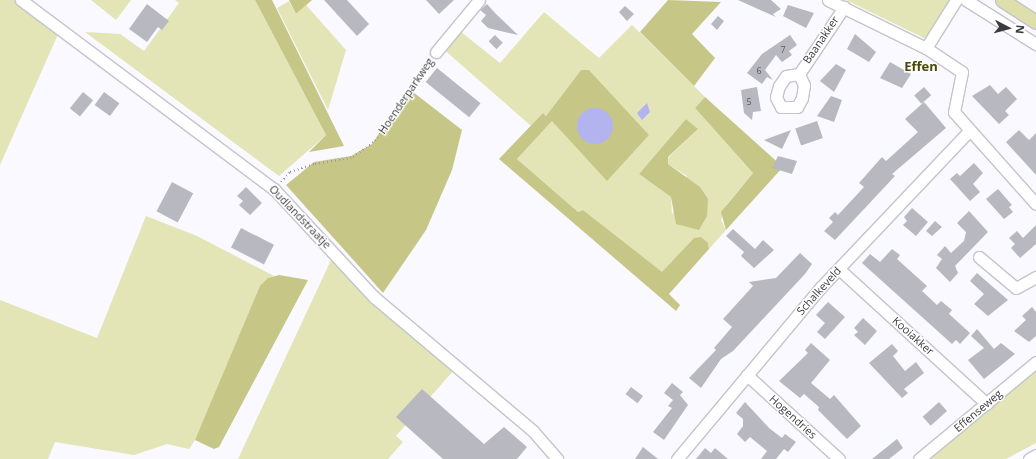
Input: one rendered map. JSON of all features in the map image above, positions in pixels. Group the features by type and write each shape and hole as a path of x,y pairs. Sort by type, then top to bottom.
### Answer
{"main road":[{"path":"1002,0 1036,22"}],"street":[{"name":"Oudlandstraatje","path":"21,0 274,189 374,297 533,431 557,459"},
{"name":"Hoenderparkweg","path":"436,52 479,0"},
{"path":"828,0 926,48 962,72 954,112 969,131 1036,204"},
{"path":"926,48 956,0"},
{"path":"966,0 1036,44"},
{"name":"Baanakker","path":"799,74 844,7"},
{"name":"Schalkeveld","path":"677,459 747,375 839,269 969,131"},
{"path":"979,257 1016,288 1036,277"},
{"name":"Kooiakker","path":"839,269 987,404"},
{"name":"Effenseweg","path":"919,459 1036,362"},
{"name":"Hogendries","path":"747,375 839,459"},
{"path":"1029,459 1036,455"}],"path":[{"name":"Hoenderparkweg","path":"274,189 290,172 353,157 375,141 436,52"}],"green space":[{"path":"0,0 14,0 59,32 0,165"},
{"path":"91,0 131,0 116,20"},
{"path":"175,0 255,0 326,135 279,176 85,32 120,34 144,51 179,3"},
{"path":"255,0 272,0 344,146 309,152 326,135"},
{"path":"289,0 312,0 296,14"},
{"path":"668,0 721,2 692,34 715,58 694,86 640,32"},
{"path":"846,0 951,0 928,40"},
{"path":"289,1 296,14 306,5 346,50 328,110 277,8"},
{"path":"544,12 599,58 632,25 705,97 695,108 753,173 727,204 721,220 726,230 709,249 708,243 694,238 662,273 583,210 578,212 517,159 552,121 649,136 589,70 581,70 546,116 543,113 531,126 441,47 456,28 500,63","holes":["686,119 698,129 668,158 668,164 687,176 672,215 671,197 639,174"]},
{"path":"581,70 589,70 649,135 607,181 552,121 517,159 578,212 583,210 662,272 694,238 701,237 708,243 709,249 669,294 680,305 676,311 499,159 543,113 546,116"},
{"path":"409,89 462,130 452,170 426,230 383,293 286,185 314,162 351,156 372,144"},
{"path":"705,97 783,167 726,230 721,212 753,173 695,108"},
{"path":"686,119 698,129 668,157 668,164 700,187 708,199 707,216 699,230 676,224 671,197 639,174"},
{"path":"146,216 197,236 274,276 268,278 195,440 189,449 167,444 134,455 55,442 48,459 0,459 0,300 97,338"},
{"path":"332,258 454,370 396,436 403,442 388,459 238,459"},
{"path":"279,275 308,280 219,447 214,449 195,440 260,286 268,278"},
{"path":"1036,371 1036,443 1006,459 928,459"}],"water":[{"path":"647,103 650,112 642,120 637,113"},
{"path":"599,108 608,113 612,119 612,133 608,139 599,144 591,144 582,139 578,133 577,122 582,113 588,109"}],"building":[{"path":"324,0 347,0 369,24 357,36"},
{"path":"426,0 454,0 439,14"},
{"path":"738,0 771,0 781,9 773,14 776,17"},
{"path":"147,4 169,21 162,30 158,27 147,42 129,29"},
{"path":"487,4 518,35 488,28 481,21 486,15 480,10"},
{"path":"788,5 814,13 806,28 783,16"},
{"path":"625,6 634,14 627,21 619,12"},
{"path":"718,16 724,21 717,30 711,24"},
{"path":"855,34 876,52 869,62 847,49"},
{"path":"495,35 503,43 496,49 489,41"},
{"path":"790,35 797,45 789,51 792,55 782,62 776,55 765,70 773,80 767,77 762,84 747,73 762,54"},
{"path":"890,62 911,74 902,88 880,78"},
{"path":"836,64 846,70 834,92 820,81"},
{"path":"437,68 481,103 469,117 426,82"},
{"path":"990,85 998,94 1006,87 1017,99 1005,111 1009,115 999,124 972,96"},
{"path":"757,87 761,111 753,112 752,120 744,113 741,90"},
{"path":"924,87 931,95 921,104 914,96"},
{"path":"83,92 93,100 80,117 70,108"},
{"path":"104,92 119,103 110,116 95,105"},
{"path":"831,96 842,100 834,122 817,116"},
{"path":"924,102 946,128 892,174 895,176 835,240 824,231 833,222 829,218 835,212 838,215 864,187 859,183 882,157 886,161 918,132 905,119"},
{"path":"817,121 823,138 801,146 795,128"},
{"path":"791,130 782,149 764,140"},
{"path":"1019,130 1029,140 1036,133 1036,175 1006,142"},
{"path":"778,156 797,161 792,174 772,168"},
{"path":"974,163 983,173 973,184 980,192 970,201 950,179 957,173 960,176"},
{"path":"172,182 193,193 178,222 157,211"},
{"path":"246,187 262,203 250,215 239,205 243,201 237,196"},
{"path":"998,189 1012,205 1009,207 1013,212 1004,219 986,199"},
{"path":"912,208 928,222 916,236 903,225 907,221 904,217"},
{"path":"969,211 988,232 955,266 958,273 950,282 936,268 942,259 937,255 945,246 951,253 964,241 966,232 957,223"},
{"path":"935,221 942,227 932,236 926,231"},
{"path":"1036,225 1036,244 1020,258 1011,248 1015,244 1009,238 1017,231 1023,238"},
{"path":"241,228 274,245 264,264 231,248"},
{"path":"733,229 755,249 763,240 774,250 754,268 741,256 744,252 726,236"},
{"path":"892,249 900,255 897,259 927,286 922,291 937,305 941,301 952,310 949,314 970,333 960,344 956,340 952,344 862,263 870,254 880,262"},
{"path":"800,253 812,264 805,274 733,351 721,359 701,388 689,378 716,350 714,348 732,327 723,319 753,286 749,282 776,278"},
{"path":"977,273 1008,300 988,316 974,304 984,294 970,281"},
{"path":"828,302 845,317 825,339 817,332 825,323 816,315"},
{"path":"1032,307 1036,312 1036,336 1029,342 1014,331 1026,320 1022,316"},
{"path":"863,318 877,331 865,345 854,335 858,332 854,328"},
{"path":"977,329 994,349 1001,343 1015,354 984,379 968,360 984,348 971,336"},
{"path":"811,343 830,360 811,383 830,399 834,395 861,426 847,439 818,410 819,407 804,394 800,398 779,381 808,353 805,350"},
{"path":"892,344 898,351 893,356 905,371 916,362 924,373 904,389 908,393 902,398 869,363"},
{"path":"672,383 683,392 680,395 688,405 664,440 653,432 672,408 668,406 673,400 664,393"},
{"path":"631,387 643,396 638,403 626,394"},
{"path":"422,389 484,444 504,427 527,447 517,459 443,459 396,417"},
{"path":"745,402 769,428 782,438 785,434 796,442 788,452 784,449 776,459 761,459 767,451 750,437 745,442 737,434 743,426 743,419 736,413"},
{"path":"939,402 947,411 931,426 923,417"},
{"path":"897,439 903,448 889,459 872,459"},
{"path":"643,447 658,459 635,459"},
{"path":"705,448 711,453 715,448 728,459 696,459"}],"district":[{"name":"Effen","path":"921,66"}]}
